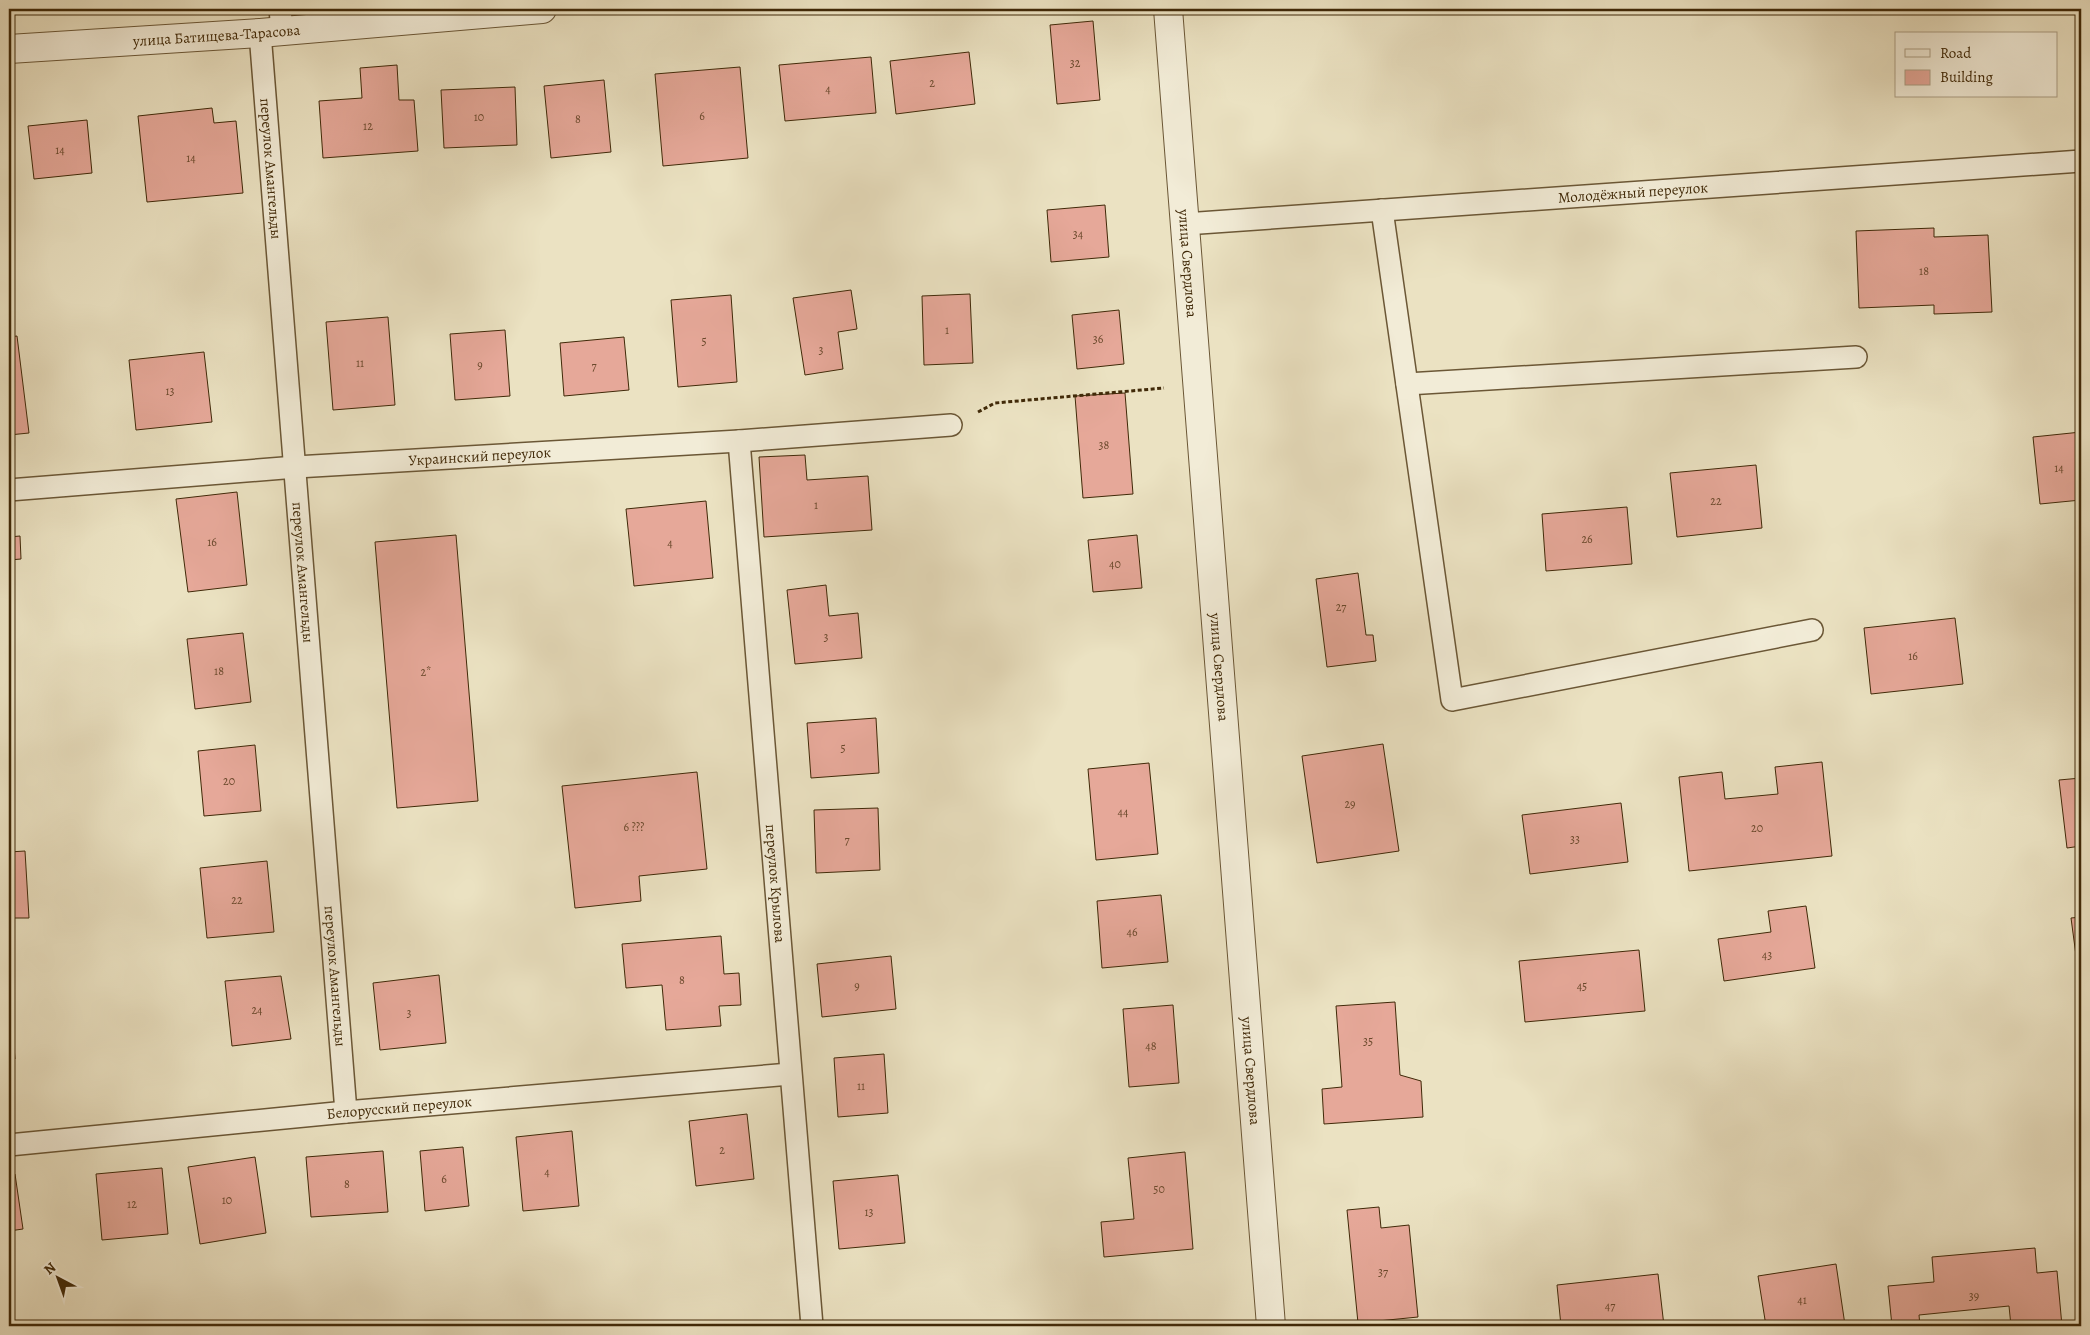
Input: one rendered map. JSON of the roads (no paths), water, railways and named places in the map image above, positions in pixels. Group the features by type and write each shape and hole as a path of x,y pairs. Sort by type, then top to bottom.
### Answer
{"street":[{"name":"улица Батищева-Тарасова","path":"9,49 274,24 542,9"},
{"name":"улица Свердлова","path":"1168,9 1271,1326"}],"lane":[{"name":"переулок Амангельды","path":"274,24 296,467 346,1112"},
{"name":"Молодёжный переулок","path":"1185,224 2081,161"},
{"path":"1382,210 1452,700 1812,630"},
{"path":"1407,384 1856,357"},
{"name":"Украинский переулок","path":"9,490 296,467 738,441 952,425"},
{"name":"переулок Крылова","path":"738,441 812,1326"},
{"name":"Белорусский переулок","path":"9,1145 346,1112 790,1074"}]}
